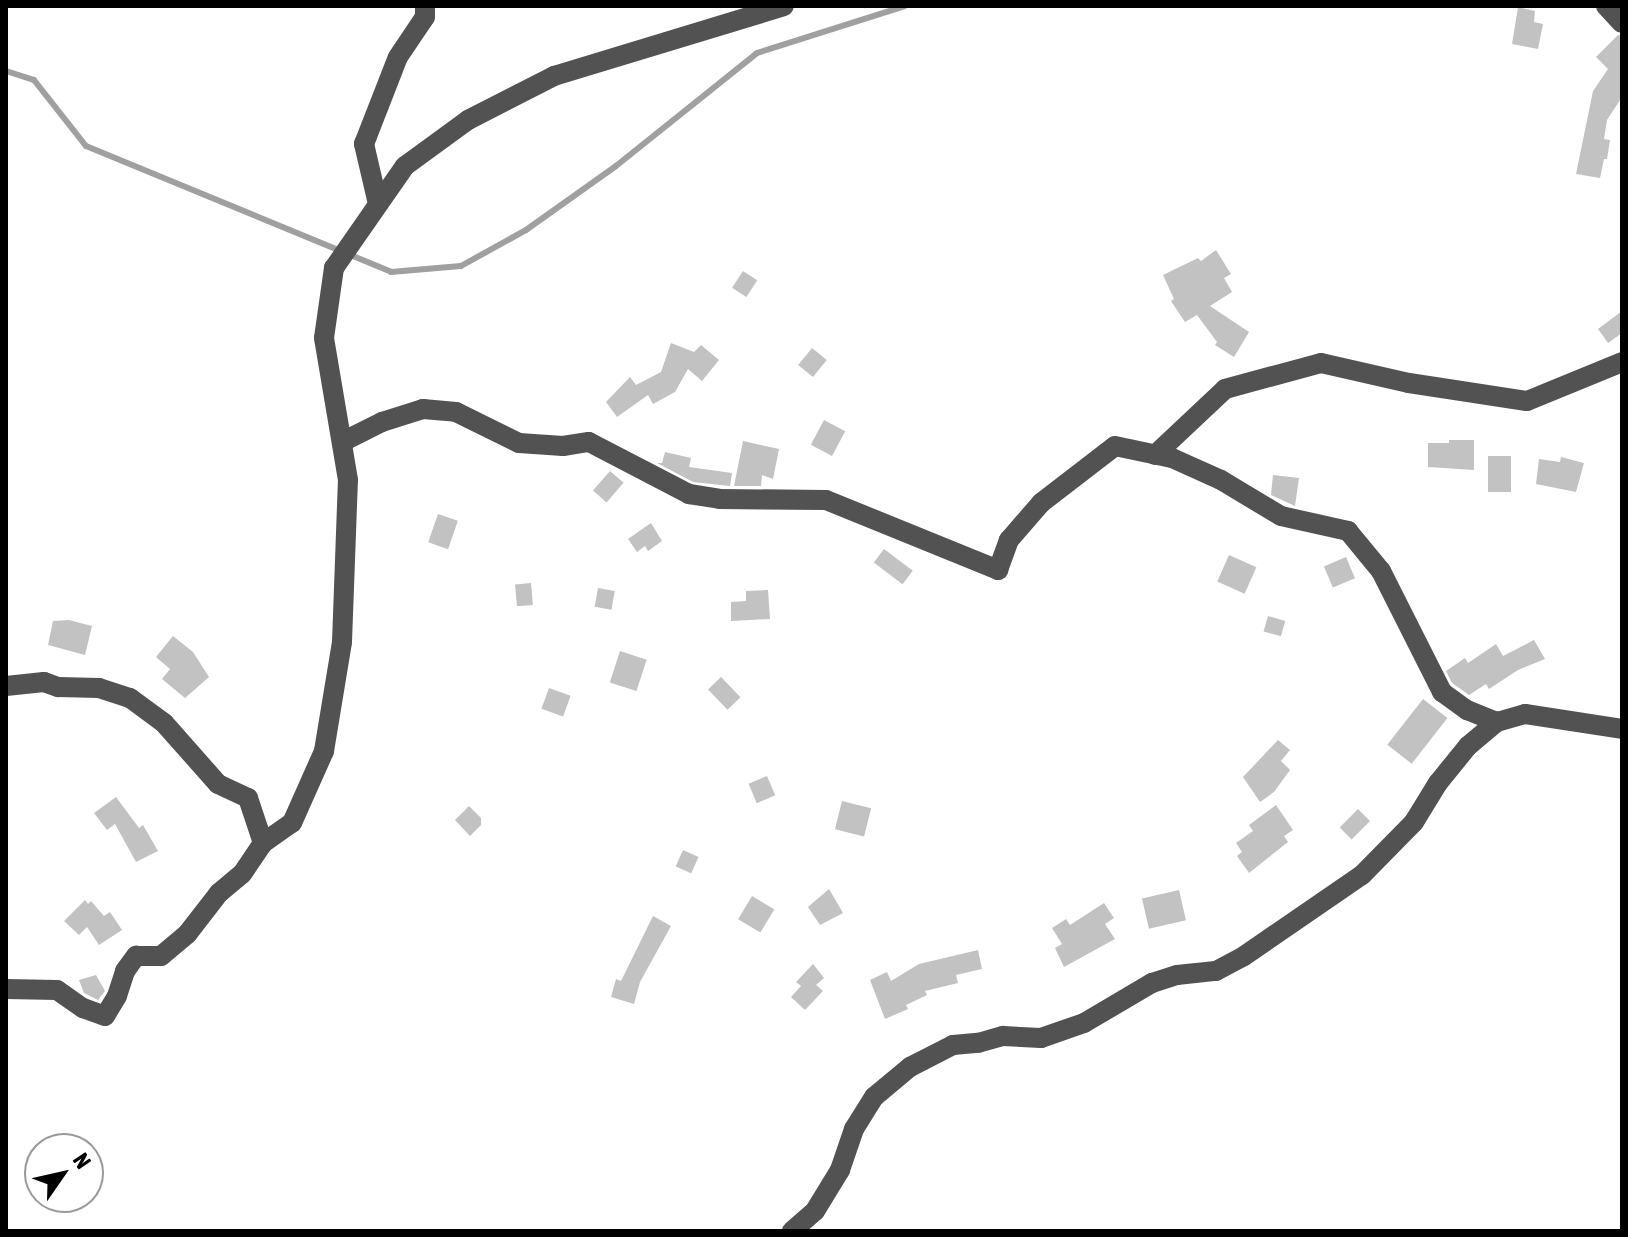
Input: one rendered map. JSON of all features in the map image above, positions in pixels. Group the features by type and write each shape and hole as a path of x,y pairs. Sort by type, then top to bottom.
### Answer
{"street":[{"path":"378,204 364,144 398,57 425,17 425,6"},
{"path":"6,989 57,990 83,1008 105,1016 117,996 125,971 136,956 161,956 188,933 219,893 242,874 263,843 292,823 297,815 324,751 333,712 349,529 348,480 324,338 329,285 334,268 378,204 418,154 468,120 528,87 598,61 639,53 784,6"},
{"path":"1606,6 1622,23"},
{"path":"1155,455 1225,389 1321,363 1409,383 1527,401 1622,362"},
{"path":"342,442 382,422 423,409 456,412 519,443 563,446 589,442 689,494 719,499 826,500 998,570 1009,540 1041,503 1073,475 1115,446 1155,455 1221,480 1281,516 1348,531 1381,571 1442,692 1467,710 1497,722"},
{"path":"6,686 44,682 58,687 99,688 147,708 218,784 248,798 263,843"},
{"path":"792,1231 815,1211 840,1170 854,1129 874,1097 910,1067 953,1045 978,1043 1003,1036 1041,1038 1084,1023 1152,983 1177,975 1216,971 1244,956 1362,875 1414,822 1438,783 1468,746 1497,722 1525,714 1622,729"}],"building":[{"path":"1518,7 1535,11 1534,22 1543,24 1538,49 1512,44"},
{"path":"1618,35 1622,36 1622,97 1607,120 1604,139 1610,140 1607,159 1604,159 1600,178 1576,174 1593,91 1608,69 1596,57"},
{"path":"1216,250 1231,274 1224,278 1232,292 1210,306 1249,332 1234,357 1215,345 1217,342 1197,315 1185,322 1171,301 1174,299 1163,275 1198,258 1201,261"},
{"path":"743,271 757,280 746,297 732,288"},
{"path":"1622,311 1622,333 1608,343 1598,329"},
{"path":"671,343 694,352 701,345 719,360 702,381 688,369 675,392 653,404 648,395 617,417 606,402 630,377 636,385 661,372"},
{"path":"812,348 827,360 813,377 798,365"},
{"path":"824,420 845,431 832,456 811,445"},
{"path":"1449,440 1474,440 1474,470 1428,467 1428,443 1449,443"},
{"path":"743,441 779,449 773,479 762,475 761,486 734,486"},
{"path":"665,452 691,458 689,467 732,473 730,486 693,482 657,463 662,463"},
{"path":"1488,456 1511,456 1511,492 1488,492"},
{"path":"1561,457 1584,463 1576,492 1536,484 1539,459 1560,462"},
{"path":"610,471 624,483 607,502 593,491"},
{"path":"1273,475 1299,478 1295,506 1271,495"},
{"path":"438,514 458,521 448,549 428,542"},
{"path":"651,523 662,541 648,551 645,546 637,552 628,539"},
{"path":"884,549 913,571 903,584 874,563"},
{"path":"1229,555 1256,567 1245,594 1217,581"},
{"path":"1346,557 1355,578 1333,588 1324,566"},
{"path":"531,583 533,605 517,606 515,584"},
{"path":"598,588 615,591 611,610 595,607"},
{"path":"768,590 770,619 731,621 731,602 746,601 746,591"},
{"path":"1268,616 1285,621 1281,636 1264,631"},
{"path":"69,620 92,626 85,655 48,645 53,621"},
{"path":"173,636 193,652 209,677 185,698 162,679 170,669 156,657"},
{"path":"1534,640 1545,659 1518,670 1489,689 1486,684 1469,695 1452,683 1446,671 1465,658 1468,663 1496,644 1503,656"},
{"path":"620,651 647,660 636,691 610,682"},
{"path":"721,677 740,697 728,710 708,690"},
{"path":"549,688 571,696 563,717 541,709"},
{"path":"1423,699 1447,718 1412,764 1387,745"},
{"path":"1278,740 1290,750 1281,761 1290,770 1274,792 1260,802 1243,777"},
{"path":"767,776 775,795 757,803 749,784"},
{"path":"116,797 139,828 143,825 158,851 136,862 115,824 107,830 94,813"},
{"path":"842,801 871,808 864,836 835,829"},
{"path":"1276,805 1293,830 1284,836 1288,842 1249,873 1237,856 1242,852 1236,843 1253,831 1249,825"},
{"path":"469,806 481,818 481,825 470,836 455,820"},
{"path":"1358,809 1370,821 1352,839 1340,827"},
{"path":"683,850 699,857 691,873 676,866"},
{"path":"829,889 843,913 820,925 808,907"},
{"path":"1179,890 1186,920 1149,929 1142,899"},
{"path":"752,896 774,909 760,933 738,919"},
{"path":"85,900 88,904 91,901 104,916 110,912 122,930 99,945 87,927 79,935 64,921"},
{"path":"1104,903 1114,918 1105,924 1115,939 1064,967 1055,948 1062,944 1052,928 1066,919 1070,925"},
{"path":"653,916 671,926 640,982 634,1004 611,997 616,979 621,981"},
{"path":"978,950 982,969 956,975 958,983 925,991 927,995 906,1005 908,1009 885,1019 870,980 887,972 891,981 919,964"},
{"path":"813,964 824,978 816,985 823,991 805,1010 791,997 801,986 796,982"},
{"path":"96,975 105,991 98,1000 84,993 79,980"}],"waterway":[{"path":"6,71 34,80 86,146 391,272 461,266 526,230 616,166 757,53 905,6"}]}
